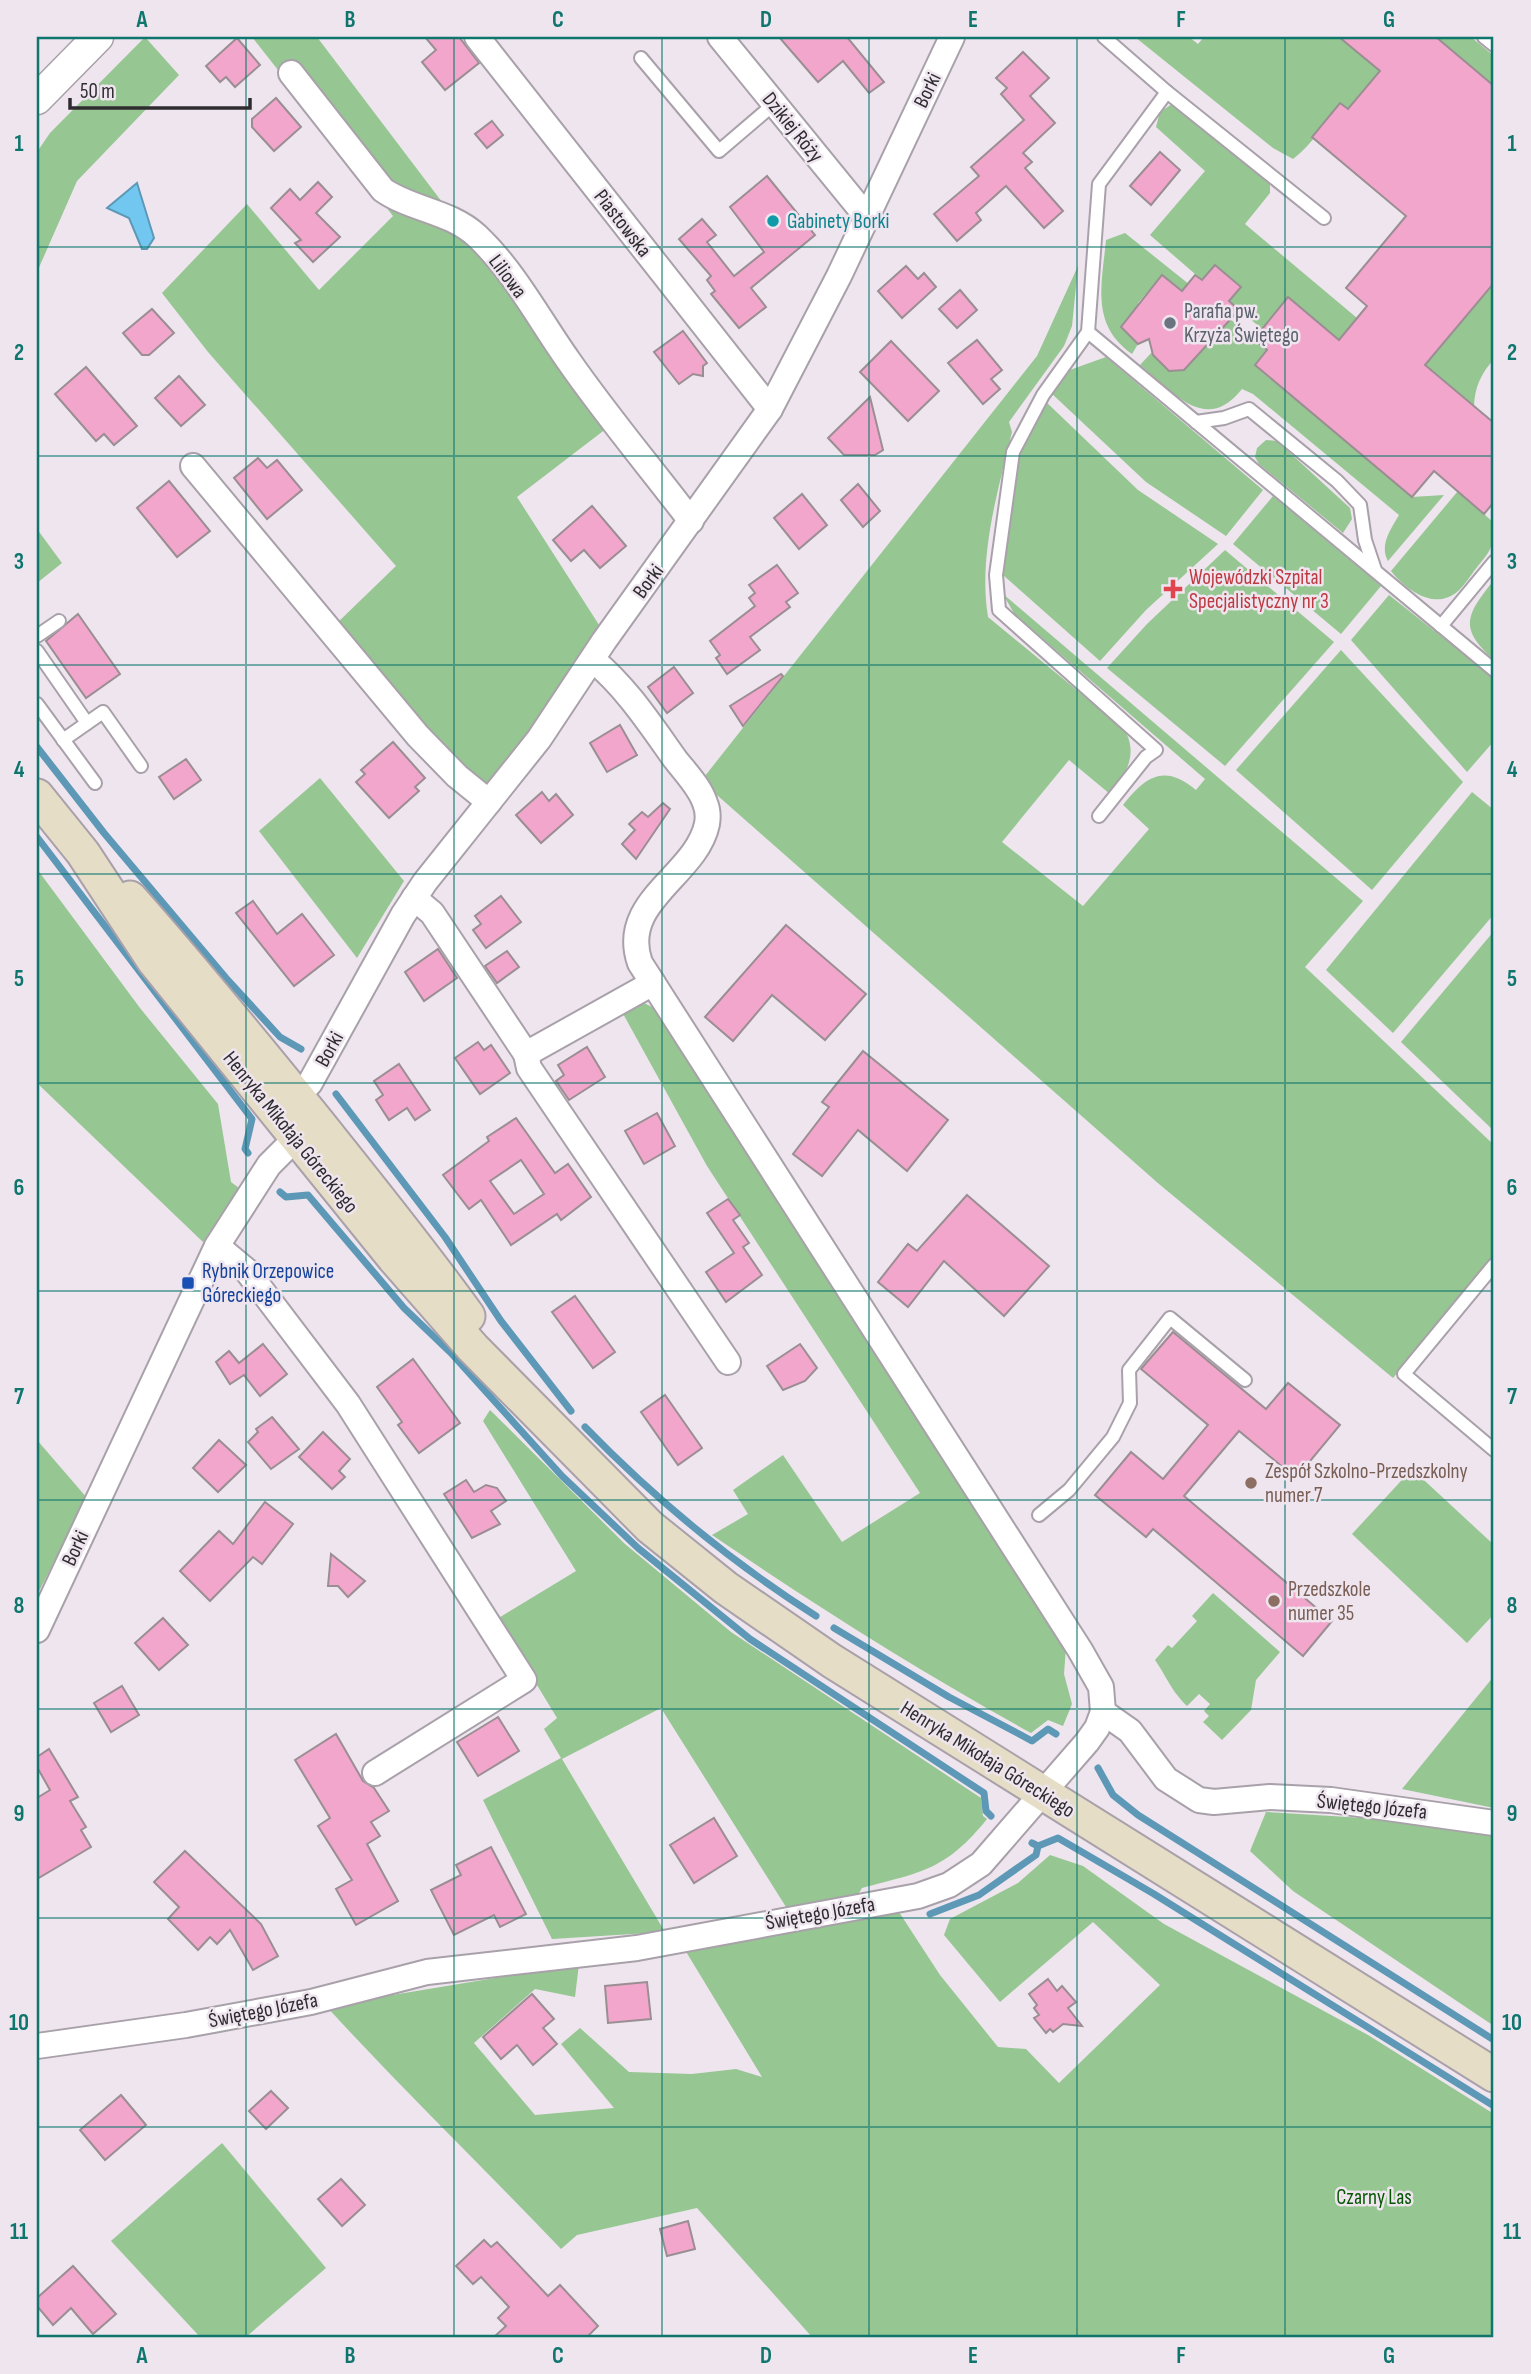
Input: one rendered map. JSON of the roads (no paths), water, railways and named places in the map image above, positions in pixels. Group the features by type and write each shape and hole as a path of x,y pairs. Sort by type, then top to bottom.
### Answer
{"main road":[{"name":"Henryka Mikołaja Góreckiego","path":"37,796 83,853 120,887 176,949 297,1117 434,1267 521,1393 620,1500 709,1576 823,1655 1494,2075"}],"street":[{"path":"37,99 98,37"},
{"name":"Piastowska","path":"477,37 770,409"},
{"name":"Dzikiej Róży","path":"720,37 866,216"},
{"name":"Borki","path":"37,1630 217,1246 297,1117 313,1079 414,898 539,739 770,409 952,37"},
{"name":"Liliowa","path":"291,73 383,190 397,200 441,214 460,224 476,235 503,265 569,363 691,521"},
{"path":"193,466 418,736 457,776 489,802"},
{"path":"593,660 621,687 694,783 707,810 707,824 698,844 650,905 636,930 637,954 1073,1640 1101,1687 1102,1713"},
{"path":"414,898 432,913 526,1054 529,1068 589,1160 728,1362"},
{"path":"526,1054 653,983"},
{"path":"217,1246 247,1271 348,1404 524,1680 375,1773"},
{"name":"Świętego Józefa","path":"37,2046 198,2023 311,2002 427,1972 637,1948 918,1896 949,1885 981,1864 1092,1735 1102,1713 1130,1731 1166,1779 1199,1800 1214,1802 1270,1797 1331,1800 1494,1823"}],"lane":[{"path":"1104,37 1167,92 1324,218"},
{"path":"1484,37 1494,45"},
{"path":"641,58 719,151 774,104"},
{"path":"1099,816 1146,757 1156,750 999,610 996,575 1013,452 1044,395 1088,332 1099,184 1167,92"},
{"path":"1088,332 1494,670"},
{"path":"1196,422 1224,418 1249,409 1337,481 1360,505 1365,540 1375,571"},
{"path":"1441,626 1494,562"},
{"path":"37,636 58,621"},
{"path":"37,652 87,723"},
{"path":"37,704 95,783"},
{"path":"63,740 103,712 141,766"},
{"path":"1494,1265 1404,1374 1494,1450"},
{"path":"1039,1515 1069,1490 1113,1437 1130,1403 1128,1384 1133,1362 1170,1318 1245,1380"}],"water":[{"path":"137,183 154,238 147,249 142,249 129,218 107,208"}],"waterway":[{"path":"37,747 104,833 226,978 280,1037 301,1049"},
{"path":"37,837 252,1119 245,1149 248,1153"},
{"path":"336,1094 445,1237 501,1321 571,1411"},
{"path":"280,1192 286,1197 308,1195 404,1308 451,1353 562,1476 638,1548 750,1639 984,1793 986,1811 991,1816"},
{"path":"585,1427 695,1528 754,1574 816,1616"},
{"path":"834,1628 949,1697 1032,1741 1048,1729 1056,1734"},
{"path":"1098,1768 1113,1795 1138,1815 1494,2040"},
{"path":"1032,1843 1038,1846 1058,1838 1154,1894 1494,2106"},
{"path":"930,1914 979,1895 1036,1855 1038,1846"}],"place":[{"name":"Gabinety Borki","path":"773,221"},
{"name":"Parafia pw. Krzyża Świętego","path":"1170,323"},
{"name":"Wojewódzki Szpital Specjalistyczny nr 3","path":"1173,589"},
{"name":"Rybnik Orzepowice Góreckiego","path":"188,1283"},
{"name":"Zespół Szkolno-Przedszkolny numer 7","path":"1251,1483"},
{"name":"Przedszkole numer 35","path":"1274,1601"}],"park label":[{"name":"Czarny Las","path":"1374,2197"}]}
